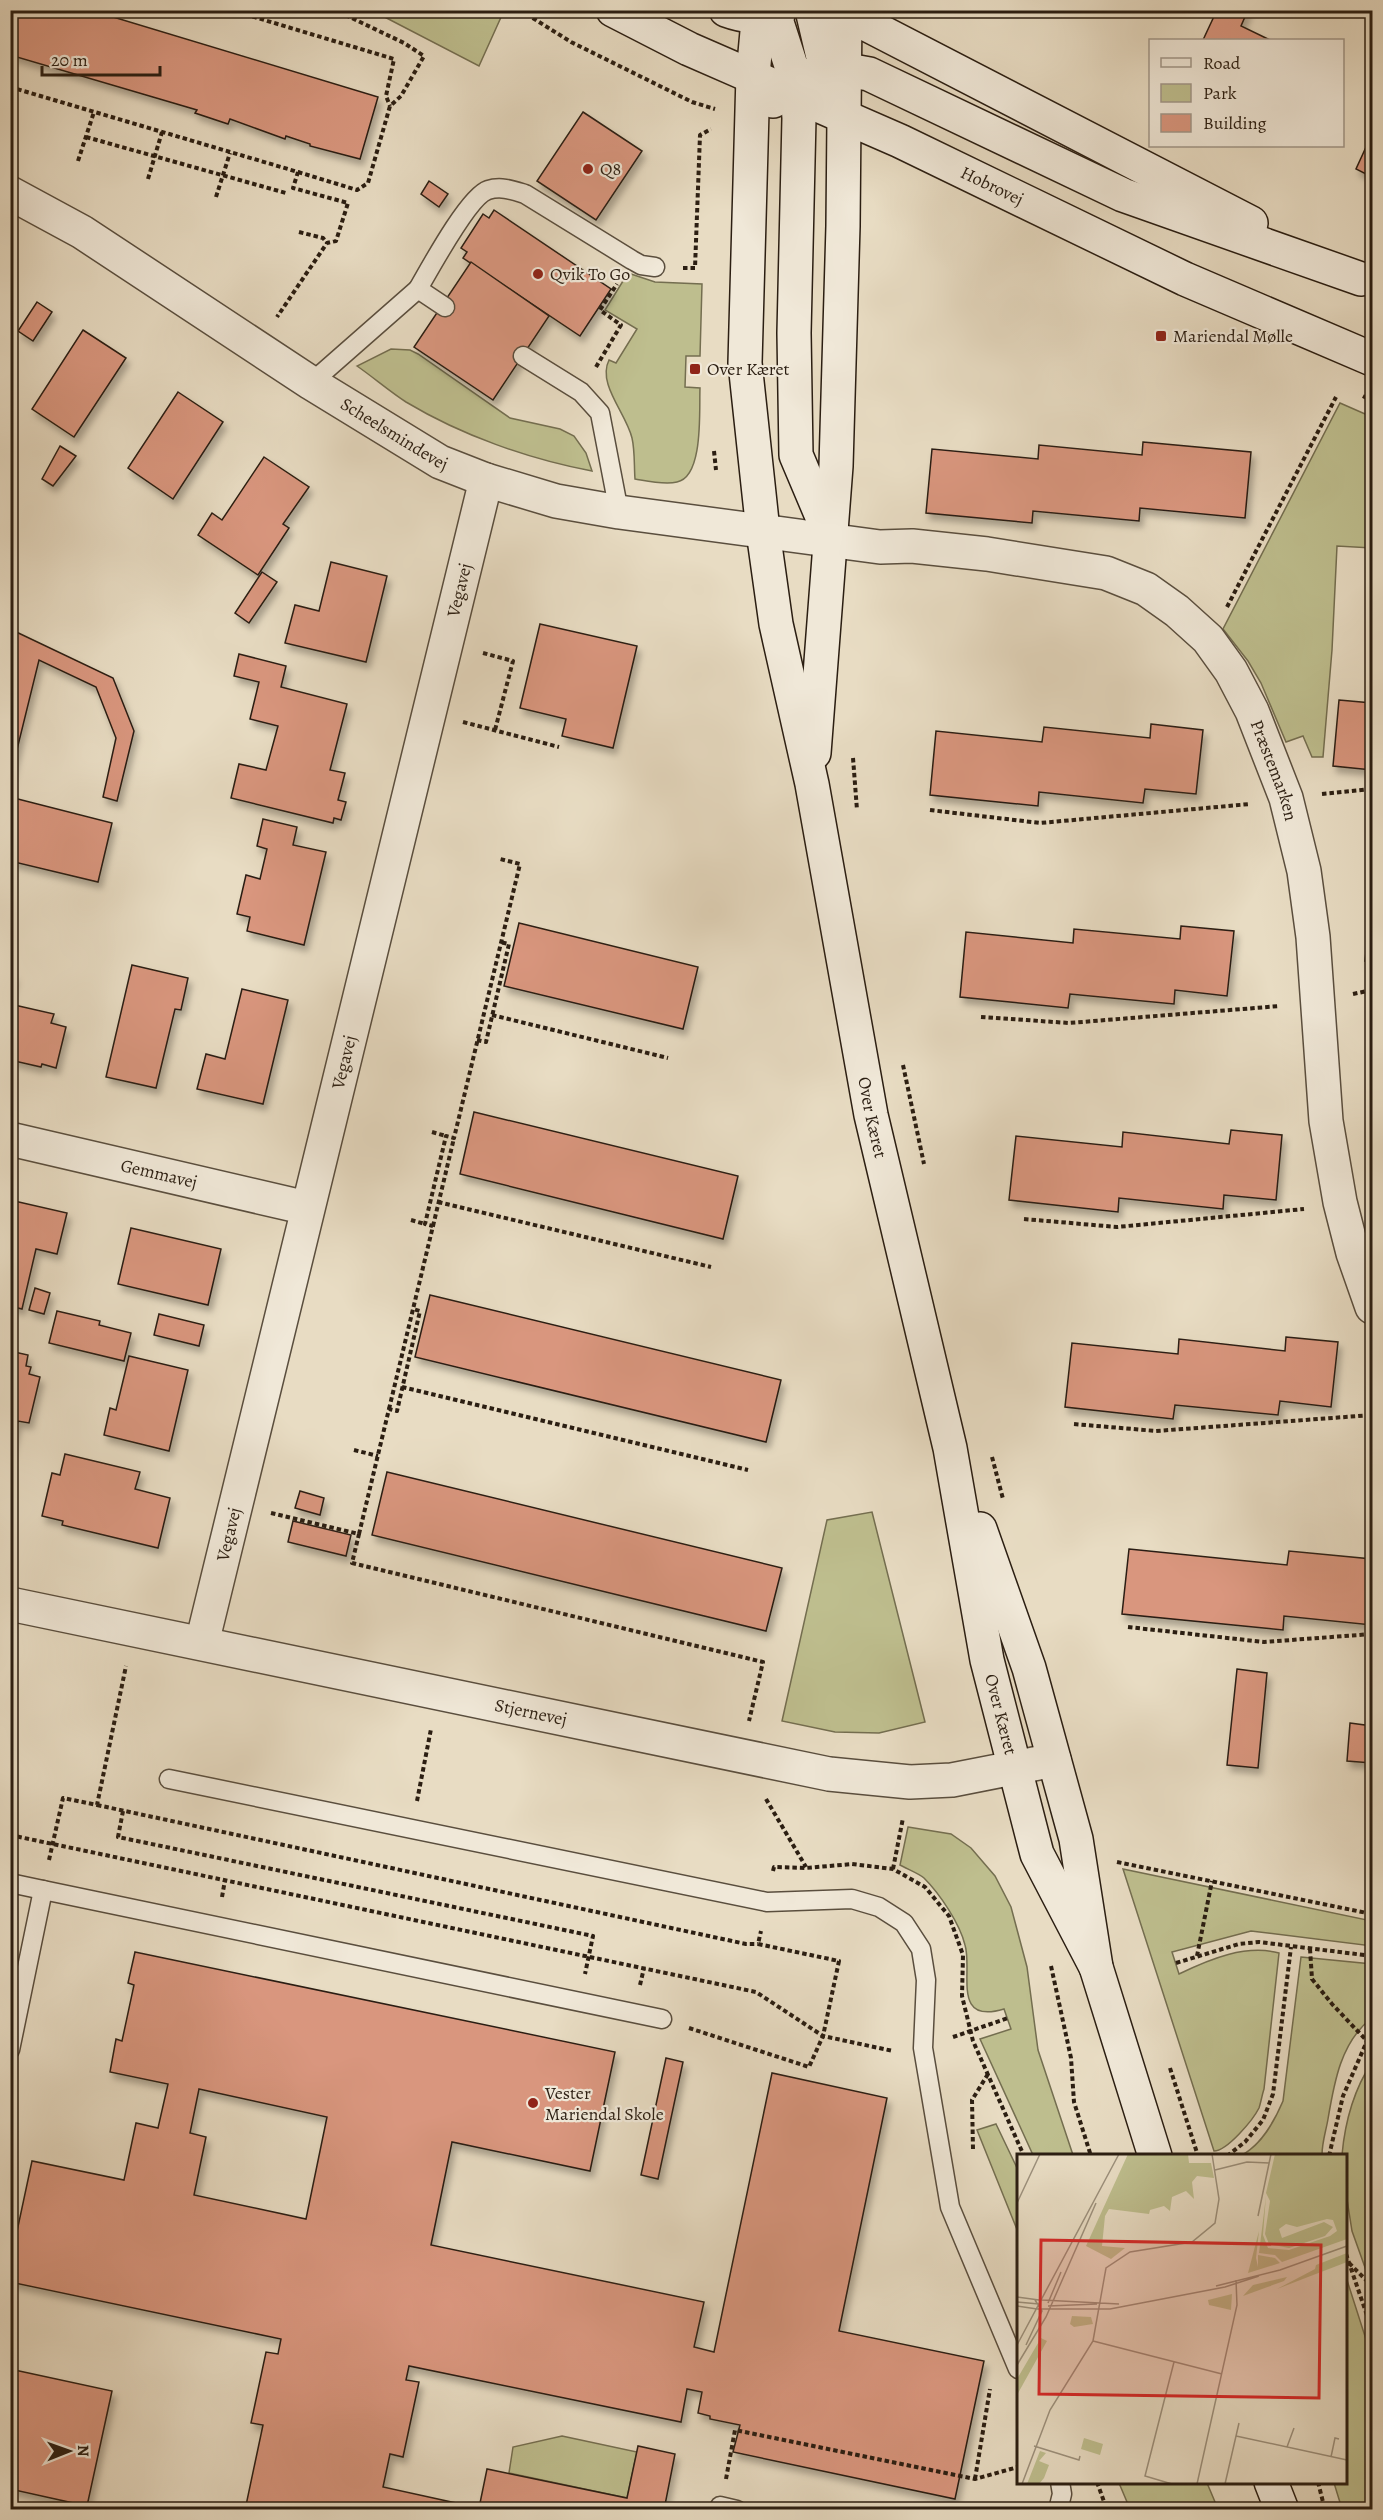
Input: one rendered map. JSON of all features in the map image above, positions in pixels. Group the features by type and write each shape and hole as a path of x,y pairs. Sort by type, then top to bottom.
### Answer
{"main road":[{"name":"Hobrovej","path":"613,10 689,49 753,75 810,81 844,109 878,130 1185,279 1372,359"},
{"path":"726,10 741,15 770,12 810,81"},
{"path":"812,10 810,81 799,118 794,333 796,455 832,541"},
{"name":"Over Kæret","path":"770,12 753,75 745,363 763,531 776,624 812,784 871,1115 950,1448 987,1660 1037,1854 1096,1967"},
{"name":"Over Kæret","path":"812,784 832,541 843,237 844,109 810,81 843,12"},
{"path":"843,12 1367,282"},
{"path":"751,142 760,120 772,101 810,81 869,74 1123,195 1367,282"},
{"name":"Scheelsmindevej","path":"10,193 82,232 311,383 440,462 486,480 556,501 619,512 832,541"},
{"name":"Vegavej","path":"202,1643 444,643 486,480"},
{"name":"Præstemarken","path":"832,541 880,547 912,546 987,554 1106,573 1146,589 1177,611 1208,639 1231,671 1252,711 1286,798 1304,871 1313,937 1326,1121 1340,1202 1353,1253 1372,1306"},
{"name":"Gemmavej","path":"10,1139 307,1208"},
{"name":"Over Kæret","path":"950,1448 1023,1648 1076,1839 1096,1967 1154,2154"},
{"name":"Stjernevej","path":"10,1604 830,1774 910,1782 963,1779 1054,1760"},
{"path":"1272,2484 1282,2510"}],"lane":[{"path":"311,383 418,289 443,246 473,202 486,190 505,188 525,194 632,260 641,265 655,267"},
{"path":"418,289 445,307"},
{"path":"523,357 581,392 600,413 619,512"},
{"path":"169,1779 767,1902 852,1899 879,1907 904,1923 921,1949 926,1980 923,2048 950,2207 1017,2367"},
{"path":"10,1883 662,2019"},
{"path":"10,2050 43,1890"},
{"path":"1058,2510 1062,2494 1060,2484"}],"path":[{"path":"231,10 394,59 386,96 390,106"},
{"path":"10,87 357,190 368,183 390,106 401,96 424,56 404,43 335,10"},
{"path":"520,10 572,42 692,102 726,112"},
{"path":"78,161 94,112"},
{"path":"655,267 695,268 700,135 711,129"},
{"path":"148,178 162,132"},
{"path":"86,137 286,193"},
{"path":"216,197 230,153"},
{"path":"259,348 289,296 327,243 336,241 348,203 293,188 298,172"},
{"path":"299,232 323,238 327,243"},
{"path":"609,346 621,325 600,310 619,281"},
{"path":"1208,639 1336,397"},
{"path":"1363,397 1372,401"},
{"path":"444,643 513,661 495,730"},
{"path":"428,712 559,747"},
{"path":"852,750 858,820"},
{"path":"930,810 1040,823 1372,789"},
{"path":"500,859 520,864 352,1563 763,1662 740,1756 806,1868"},
{"path":"477,1040 486,1042 509,944 501,942"},
{"path":"981,1017 1069,1023 1316,1003 1372,990"},
{"path":"492,1015 668,1058"},
{"path":"901,1057 926,1171"},
{"path":"432,1132 454,1138"},
{"path":"425,1224 446,1136"},
{"path":"438,1202 711,1267"},
{"path":"1024,1219 1117,1227 1309,1208 1340,1202"},
{"path":"411,1220 433,1226"},
{"path":"389,1409 397,1411 420,1311 413,1310"},
{"path":"402,1387 748,1470"},
{"path":"1074,1424 1156,1431 1372,1415"},
{"path":"354,1450 378,1456"},
{"path":"992,1456 1004,1502"},
{"path":"235,1504 359,1534"},
{"path":"1128,1627 1264,1642 1372,1634"},
{"path":"97,1805 127,1659"},
{"path":"411,1829 438,1693"},
{"path":"893,1869 910,1782"},
{"path":"53,1844 63,1798 746,1944 758,1944 839,1961 823,2036 809,2067 662,2019"},
{"path":"123,1811 118,1837 593,1936 584,1981"},
{"path":"10,1835 756,1992 823,2036 887,2051 923,2048 1008,2018"},
{"path":"1115,1862 1372,1914"},
{"path":"1197,1956 1212,1881"},
{"path":"758,1944 767,1902"},
{"path":"1176,1963 1239,1944 1259,1942 1372,1956"},
{"path":"1230,2154 1245,2142 1263,2120 1273,2094 1291,1947"},
{"path":"1311,1949 1312,1979 1367,2041"},
{"path":"1049,1955 1071,2058 1074,2102 1090,2154"},
{"path":"970,2031 1023,2154"},
{"path":"1329,2154 1343,2096 1367,2041 1372,2038"},
{"path":"974,2154 972,2100 988,2074"},
{"path":"1347,2258 1372,2330"},
{"path":"1348,2263 1372,2286"},
{"path":"975,2479 990,2389"},
{"path":"726,2508 735,2430 975,2479 1017,2466"},
{"path":"1097,2484 1107,2510"},
{"path":"1318,2484 1325,2510"}],"green space":[{"path":"495,10 502,15 479,66 373,11"},
{"path":"628,273 655,282 702,284 700,356 686,356 685,387 700,388 698,441 692,468 686,477 677,482 661,483 635,479 632,438 609,389 606,369 609,360 616,363 637,329 605,310"},
{"path":"391,349 410,350 418,354 510,418 560,429 574,436 586,453 592,471 520,453 449,425 406,402 357,366"},
{"path":"1340,403 1372,417 1372,548 1337,546 1332,650 1323,757 1312,757 1303,736 1286,742 1261,683 1248,661 1223,629"},
{"path":"872,1512 925,1722 879,1733 835,1732 782,1721 827,1520"},
{"path":"908,1827 951,1834 971,1848 995,1876 1011,1907 1027,1967 1038,2050 1073,2154 1033,2154 980,2039 1011,2029 1004,2009 987,2012 977,2009 970,2003 967,1956 959,1928 943,1901 924,1878 900,1865"},
{"path":"1123,1869 1372,1921 1372,1946 1251,1931 1172,1952 1179,1974 1228,1954 1254,1950 1279,1953 1264,2089 1260,2106 1239,2134 1219,2150 1214,2151"},
{"path":"1301,1957 1372,1964 1372,2018 1353,2038 1336,2077 1322,2154 1243,2154 1256,2145 1267,2132 1283,2101"},
{"path":"1372,2062 1372,2287 1352,2231 1347,2199 1347,2154 1342,2154 1351,2107"},
{"path":"996,2124 1017,2168 1017,2230 977,2130"},
{"path":"1347,2280 1372,2358 1372,2509 1342,2509 1334,2484 1347,2484"},
{"path":"562,2436 637,2452 627,2498 509,2473 513,2447"},
{"path":"1119,2484 1207,2484 1218,2509 1130,2509"}],"building":[{"path":"10,10 90,10 378,97 360,159 310,146 310,144 286,136 285,139 230,119 228,124 195,113 197,110 10,55"},
{"path":"1217,10 1248,10 1241,26 1268,39 1203,39"},
{"name":"Q8","path":"583,112 642,151 596,220 537,181"},
{"path":"1372,134 1372,177 1356,169"},
{"path":"429,181 448,194 439,207 421,194"},
{"name":"Qvik To Go","path":"494,210 611,289 580,336 463,258 467,252 461,248 483,214 489,218"},
{"path":"471,262 549,316 493,400 414,347"},
{"path":"37,302 52,312 33,341 18,331"},
{"path":"83,330 126,358 74,437 32,409"},
{"path":"178,392 223,422 173,499 128,468"},
{"path":"1143,442 1251,452 1245,518 1140,508 1139,521 1033,511 1032,523 926,513 932,449 1038,459 1039,445 1142,455"},
{"path":"60,446 76,456 53,486 42,479"},
{"path":"264,457 309,487 283,524 289,528 258,575 198,535 212,513 222,520"},
{"path":"331,562 387,576 366,662 285,643 295,605 319,611"},
{"path":"262,572 277,582 249,623 235,613"},
{"path":"540,624 637,646 613,748 562,736 566,719 520,708"},
{"path":"10,629 113,678 134,731 117,801 103,797 116,738 96,687 39,660 10,778"},
{"path":"239,654 286,666 281,687 347,704 330,770 345,773 338,800 346,802 341,820 334,818 333,823 231,798 239,764 266,770 278,726 250,719 259,682 234,676"},
{"path":"1339,700 1372,703 1372,770 1333,766"},
{"path":"1151,724 1203,730 1196,794 1145,789 1143,803 1039,792 1038,806 930,795 936,731 1042,742 1044,727 1150,738"},
{"path":"10,797 112,823 98,882 10,861"},
{"path":"263,819 297,827 293,845 326,852 304,945 247,931 250,917 237,914 246,875 260,879 267,849 257,846"},
{"path":"1372,895 1372,962 1365,961"},
{"path":"519,923 698,967 683,1029 504,986"},
{"path":"1181,926 1234,931 1227,996 1175,990 1174,1004 1070,994 1068,1008 960,997 966,932 1073,943 1074,929 1180,939"},
{"path":"132,965 188,978 181,1010 175,1009 156,1088 106,1077"},
{"path":"10,975 14,976 10,992"},
{"path":"242,989 288,1000 263,1104 197,1089 206,1054 225,1059"},
{"path":"10,1004 54,1014 51,1023 66,1027 56,1068 10,1060"},
{"path":"474,1112 738,1176 723,1239 460,1174"},
{"path":"1231,1130 1282,1135 1276,1200 1224,1195 1223,1209 1119,1198 1118,1212 1009,1200 1016,1136 1122,1147 1123,1132 1229,1144"},
{"path":"10,1200 67,1213 57,1254 36,1249 22,1309 10,1306"},
{"path":"131,1228 221,1249 208,1305 118,1284"},
{"path":"35,1288 50,1293 44,1314 29,1310"},
{"path":"430,1295 781,1380 766,1442 415,1357"},
{"path":"57,1311 100,1321 99,1325 131,1333 124,1361 49,1343"},
{"path":"159,1314 204,1325 199,1346 154,1335"},
{"path":"1286,1337 1338,1342 1331,1407 1280,1401 1278,1415 1175,1405 1173,1419 1065,1407 1072,1343 1178,1354 1179,1339 1285,1351"},
{"path":"10,1351 28,1355 26,1366 31,1367 29,1374 40,1377 29,1423 18,1421 10,1451"},
{"path":"129,1356 188,1370 169,1451 104,1435 110,1408 116,1410"},
{"path":"65,1454 140,1472 135,1489 170,1498 158,1548 62,1525 63,1521 42,1516 52,1473 60,1475"},
{"path":"387,1472 782,1568 766,1631 372,1535"},
{"path":"300,1491 324,1498 320,1515 295,1508"},
{"path":"293,1521 351,1535 346,1556 288,1542"},
{"path":"1129,1549 1287,1565 1289,1551 1372,1559 1372,1625 1284,1616 1283,1630 1122,1614"},
{"path":"1237,1669 1267,1673 1258,1768 1227,1765"},
{"path":"1350,1723 1372,1726 1372,1763 1347,1761"},
{"path":"135,1952 615,2052 590,2171 452,2142 431,2245 704,2302 694,2347 714,2352 772,2073 887,2098 839,2331 984,2361 955,2499 733,2452 740,2425 710,2419 710,2416 698,2413 702,2392 687,2389 681,2422 409,2366 406,2380 419,2382 403,2457 390,2454 383,2487 479,2508 487,2469 627,2498 638,2446 675,2454 664,2510 245,2510 263,2425 251,2423 266,2352 278,2354 281,2339 10,2282 10,2264 32,2161 124,2180 136,2123 158,2128 168,2084 110,2072 116,2039 122,2041 134,1985 128,1983","holes":["199,2089 327,2117 306,2219 194,2195 206,2137 190,2133"]},
{"path":"666,2058 683,2062 658,2179 641,2175"},
{"path":"10,2369 112,2391 87,2506 10,2489"}],"place":[{"name":"Q8","path":"588,169"},
{"name":"Qvik To Go","path":"538,274"},
{"name":"Mariendal Mølle","path":"1161,336"},
{"name":"Over Kæret","path":"695,369"},
{"name":"Vester Mariendal Skole","path":"533,2103"}]}
